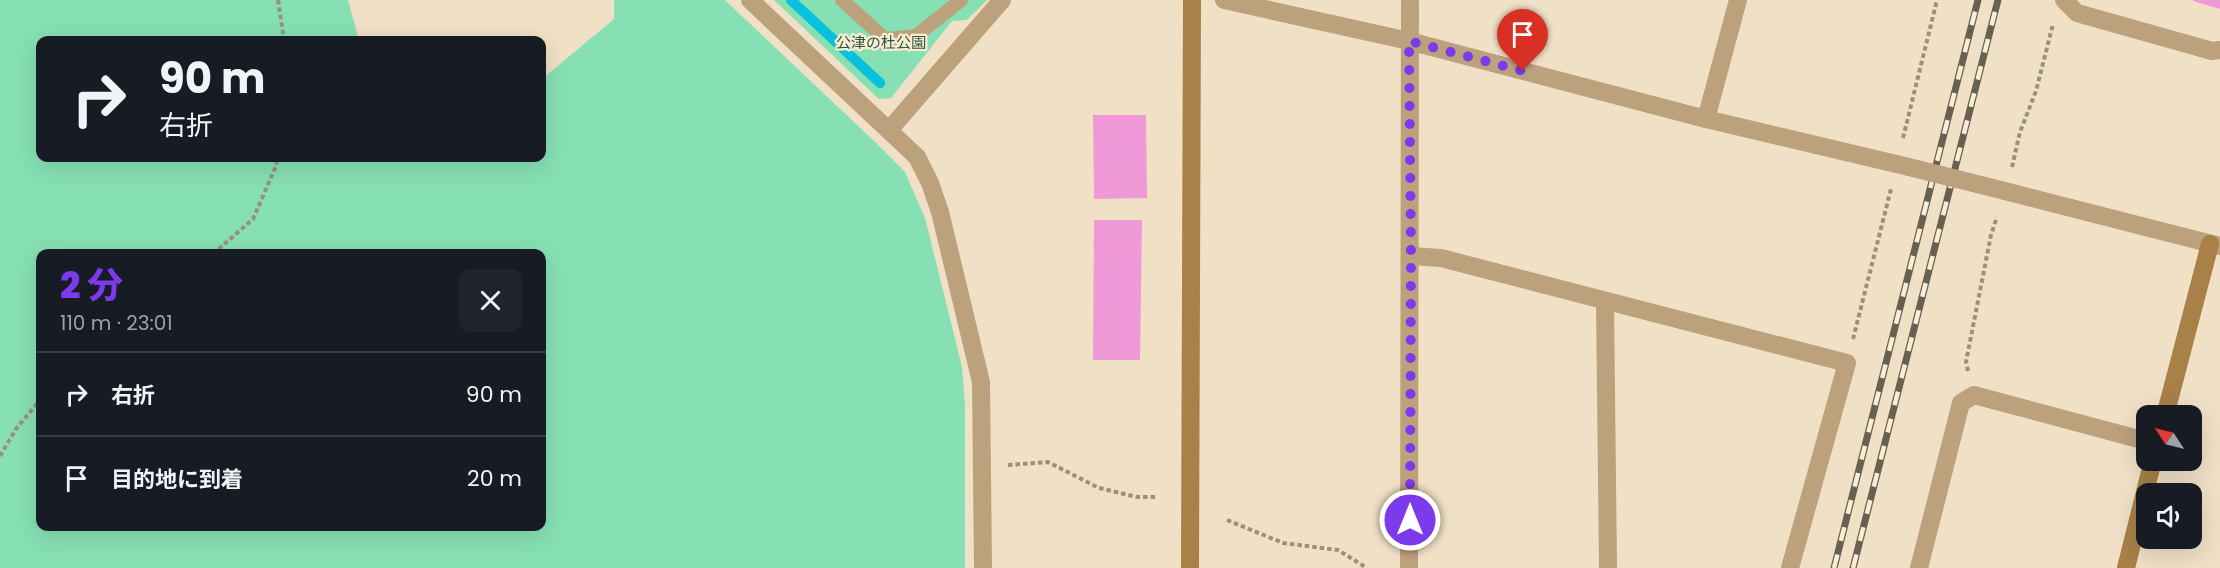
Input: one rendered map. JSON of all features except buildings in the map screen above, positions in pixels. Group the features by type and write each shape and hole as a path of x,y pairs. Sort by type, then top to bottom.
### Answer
{"street":[{"path":"750,0 890,129 917,157 930,183 940,212 981,382 983,568"},
{"path":"890,129 1002,0"},
{"path":"1190,568 1192,0"},
{"path":"1224,0 1409,41 1706,119 1909,167 2215,245 2167,405"},
{"path":"1409,568 1410,0"},
{"path":"1706,119 1738,0"},
{"path":"2064,0 2078,14 2212,51 2220,50"},
{"path":"1411,256 1441,258 1847,363 1790,568"},
{"path":"1605,302 1608,568"},
{"path":"1919,568 1961,403 1974,395 2136,438"},
{"path":"2126,568 2150,471"}],"lane":[{"path":"842,0 885,39 916,36 961,0"}],"path":[{"path":"278,0 283,36"},
{"path":"1974,395 1966,362 2000,190 2036,91 2053,23"},
{"path":"219,249 253,219 275,162"},
{"path":"0,456 16,429 36,405"},
{"path":"983,469 1025,462 1048,462 1099,488 1137,497 1155,497"},
{"path":"1227,520 1283,543 1338,550 1367,568"}],"green space":[{"path":"0,0 348,0 358,36 36,36 36,162 546,162 546,76 614,19 614,0 725,0 905,172 925,218 962,367 965,404 965,568 0,568"},
{"name":"公津の杜公園","path":"774,0 987,0 967,20 952,21 891,98 879,99"}],"waterway":[{"path":"791,0 880,83"}],"railway":[{"path":"1834,568 1978,0"},
{"path":"1853,568 1998,0"}],"route":[{"path":"1410,520 1409,41 1523,71"}]}
